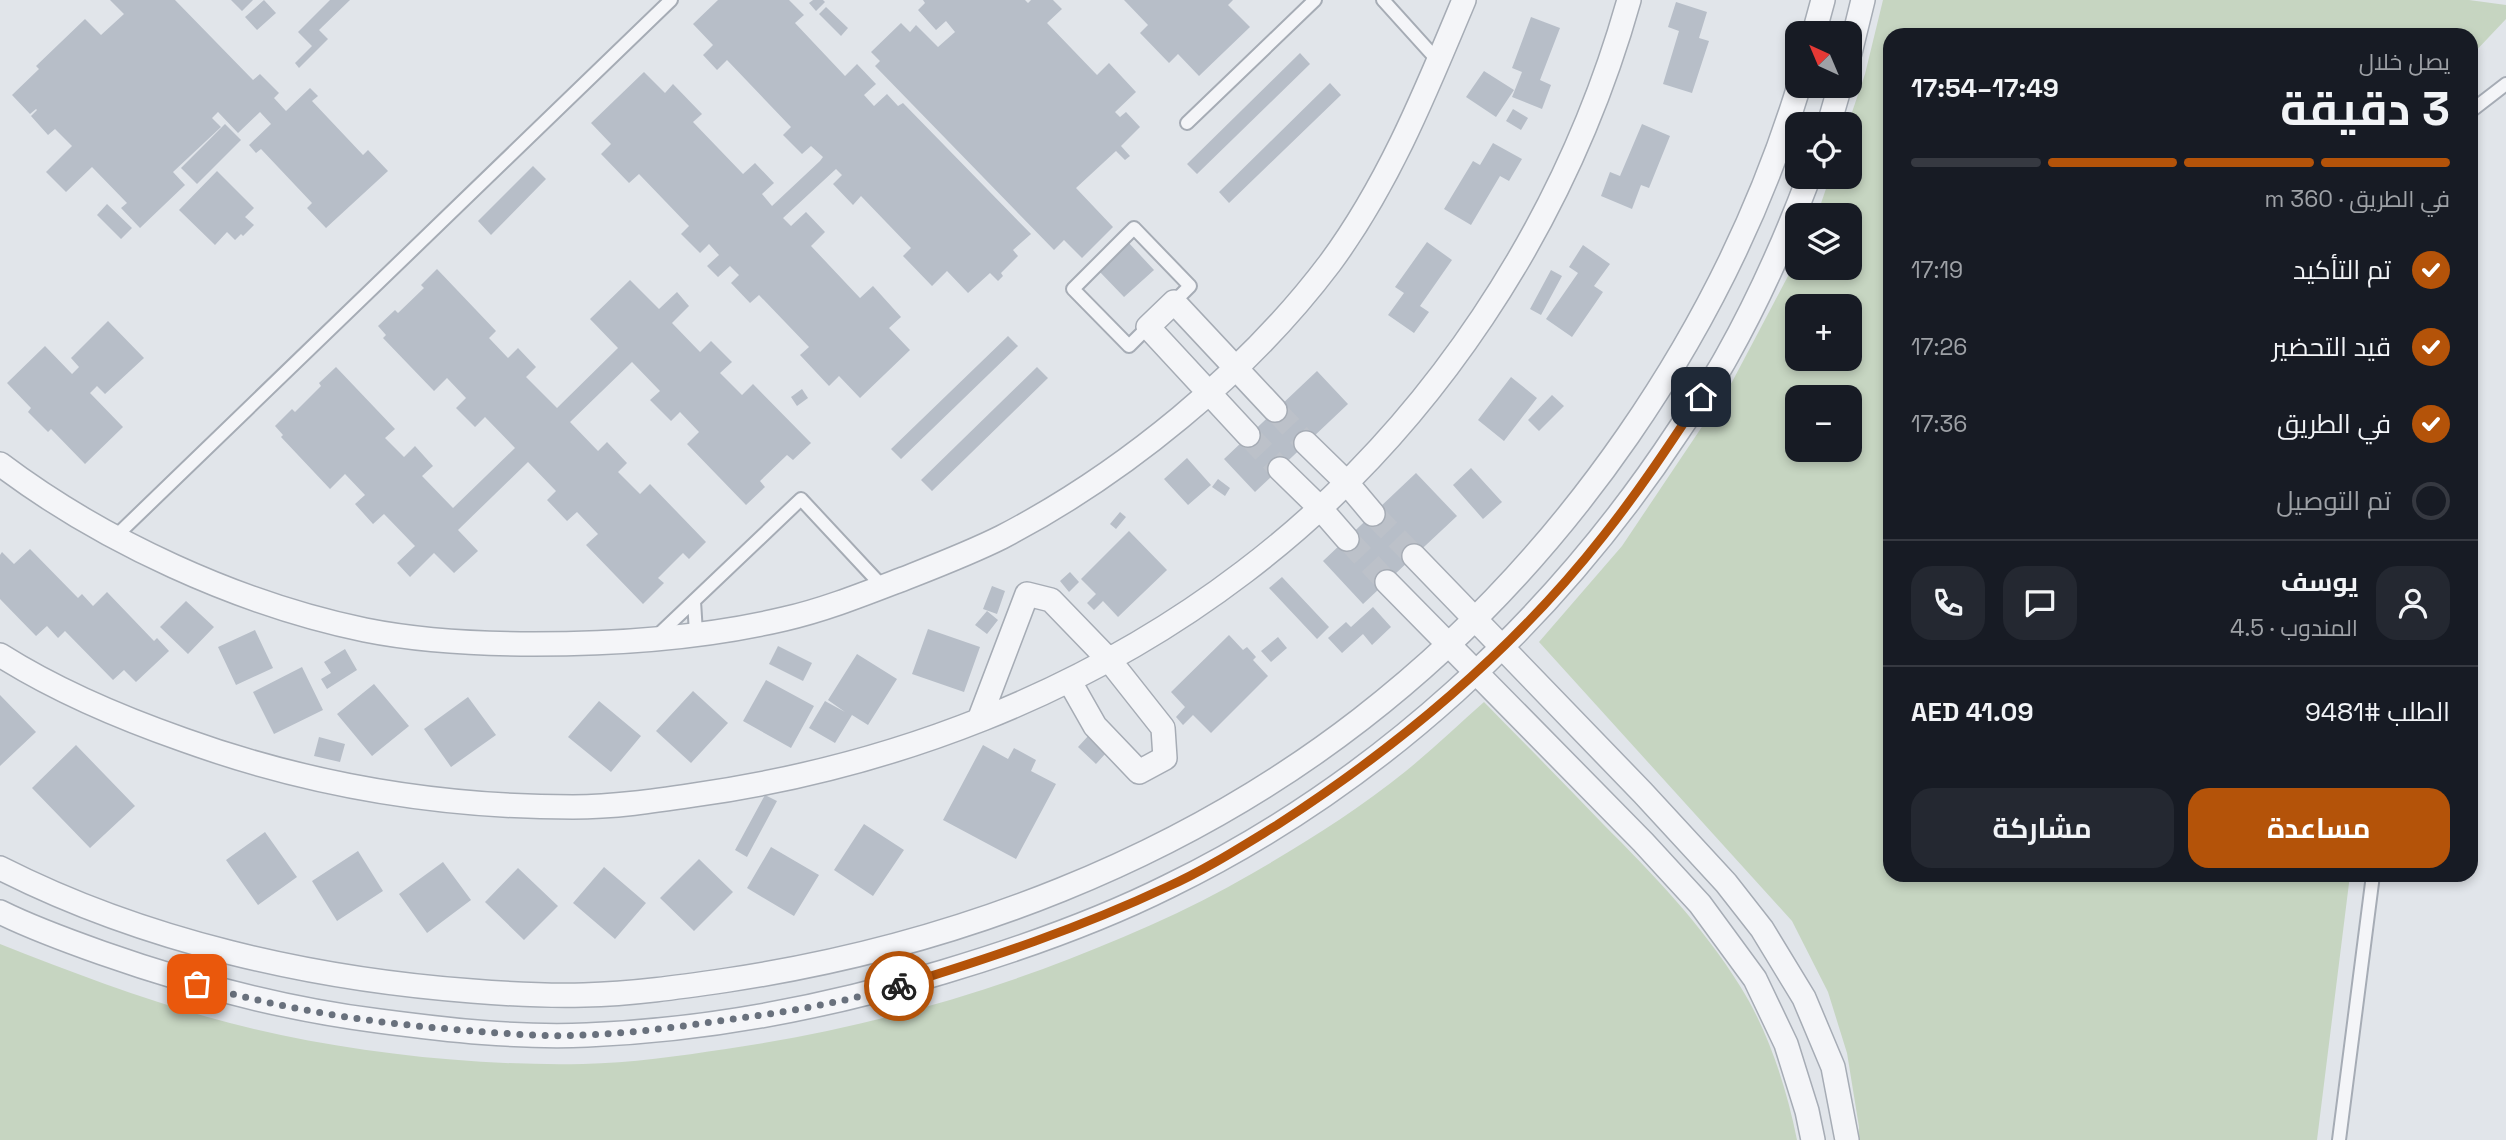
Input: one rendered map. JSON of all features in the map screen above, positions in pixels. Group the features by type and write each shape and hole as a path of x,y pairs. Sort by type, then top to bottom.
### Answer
{"street":[{"path":"0,464 44,496 171,566 275,606 366,630 418,638 511,644 568,644 654,639 787,619 883,587 1002,537 1100,478 1149,444 1209,391 1270,332 1352,231 1394,160 1464,0"},
{"path":"0,655 105,710 212,750 280,771 334,785 514,806 578,807 644,803 771,783 825,771 979,720 1070,682 1110,661 1246,571 1320,508 1426,394 1475,327 1528,246 1578,145 1613,52 1629,0"},
{"path":"1817,21 1823,0"},
{"path":"1858,21 1863,0"},
{"path":"0,867 28,882 165,933 296,969 364,980 469,991 582,995 664,989 806,968 872,952 962,925 1080,882 1151,850 1219,814 1352,726 1449,643 1509,583 1571,512 1631,431 1691,339 1751,219 1795,98"},
{"path":"0,912 80,945 175,978 288,1008 430,1028 583,1035 668,1029 751,1017 883,991 987,959 1095,919 1169,887 1239,849 1312,802 1386,750 1476,672 1538,610 1602,538 1664,453 1719,369 1787,234 1804,189"},
{"path":"1248,435 1148,327 1174,302 1275,410"},
{"path":"1306,443 1346,482 1373,514"},
{"path":"1280,468 1347,539"},
{"path":"1414,556 1503,646 1726,883 1762,929 1804,998 1833,1067 1847,1140"},
{"path":"1387,582 1643,842 1700,905 1755,979 1786,1044 1813,1140"},
{"path":"979,720 1027,594 1051,600 1110,661 1163,728 1165,758 1139,772 1095,726 1070,682"},
{"path":"1700,905 1726,883"}],"lane":[{"path":"116,536 671,0"},
{"path":"1187,123 1315,0"},
{"path":"1383,0 1439,62"},
{"path":"2478,106 2506,84"},
{"path":"1148,327 1129,346 1073,289 1134,228 1190,286 1174,302"},
{"path":"654,639 802,499 883,587"},
{"path":"694,601 696,633"},
{"path":"2339,1140 2372,882"}],"green space":[{"path":"1883,0 2469,0 2506,5 2506,19 2478,49 2478,28 1883,28 1883,882 2349,882 2317,1140 1858,1140 1859,1127 1847,1053 1828,992 1792,921 1539,642 1622,546 1732,382 1786,280 1862,280 1862,203 1821,203 1826,189 1862,189 1862,112 1852,112 1857,98 1862,98 1862,83"},
{"path":"1484,702 1659,881 1726,964 1750,1003 1768,1041 1782,1080 1797,1140 0,1140 0,944 173,1007 281,1035 392,1053 470,1061 583,1064 655,1059 767,1043 926,1007 1004,983 1070,959 1176,913 1253,873 1351,812 1406,771"}],"building":[{"path":"110,0 175,0 253,80 260,74 279,93 274,98 286,111 310,88 318,96 312,101 363,155 368,150 388,171 326,228 307,208 312,203 261,149 256,153 249,145 271,124 260,112 238,133 218,112 212,118 221,127 173,172 185,185 140,228 121,208 127,203 92,167 66,192 46,172 72,146 55,129 48,135 31,116 37,110 30,114 12,95 39,69 36,66 85,19 101,35 124,14"},
{"path":"231,0 253,0 242,11"},
{"path":"264,0 276,13 257,30 245,17"},
{"path":"330,0 350,0 319,30 328,39 299,68 295,63 312,46 298,32"},
{"path":"718,0 789,0 804,15 795,23 845,76 857,64 876,84 864,95 874,106 887,94 898,106 903,103 1031,234 1013,250 1018,256 1001,273 1003,276 998,281 990,273 968,293 947,271 932,286 903,256 911,248 861,196 853,205 833,184 842,175 836,169 783,218 791,226 806,212 825,232 811,246 860,298 873,286 901,317 889,328 910,350 860,398 839,376 829,386 800,355 809,347 759,295 750,303 731,283 739,275 730,266 718,277 707,266 719,255 709,244 700,253 681,234 689,226 639,174 629,183 601,154 611,144 591,123 644,72 665,93 673,84 702,114 693,122 743,174 755,163 774,183 762,194 772,206 820,161 823,157 811,146 802,154 783,135 791,127 727,60 717,70 703,55 713,45 693,24"},
{"path":"813,0 825,2 816,11 809,3"},
{"path":"923,0 1025,0 1028,3 1031,0 1053,0 1062,9 1047,23 1097,75 1109,63 1136,92 1115,112 1120,117 1126,112 1140,127 1121,146 1130,156 1125,160 1116,151 1076,188 1113,227 1082,258 1064,240 1054,250 875,66 880,61 871,52 901,23 910,32 916,25 938,47 955,32 946,21 936,30 918,10 925,3"},
{"path":"1124,0 1233,0 1228,5 1250,27 1199,76 1178,54 1169,63 1140,33 1148,25"},
{"path":"1676,2 1707,12 1699,38 1709,41 1692,93 1663,84 1679,31 1668,27"},
{"path":"826,7 848,28 841,36 819,14"},
{"path":"1531,17 1560,28 1540,80 1551,85 1542,109 1512,97 1522,72 1512,68"},
{"path":"1300,53 1310,64 1197,174 1187,164"},
{"path":"1484,71 1514,90 1496,117 1466,97"},
{"path":"1330,83 1341,95 1229,203 1219,192"},
{"path":"1513,109 1528,118 1521,130 1506,121"},
{"path":"225,124 241,140 197,184 181,168"},
{"path":"1642,124 1670,136 1649,188 1641,185 1632,209 1601,196 1610,172 1620,176"},
{"path":"1493,143 1522,159 1509,181 1500,176 1471,225 1444,209 1473,161 1480,165"},
{"path":"533,166 546,179 491,235 478,221"},
{"path":"217,171 254,208 245,217 254,225 235,240 227,232 215,245 179,210"},
{"path":"107,204 132,228 121,239 97,215"},
{"path":"1128,242 1154,270 1124,297 1098,270"},
{"path":"1427,242 1452,260 1420,306 1429,312 1414,333 1388,315 1404,293 1395,287"},
{"path":"1583,245 1610,264 1594,286 1603,292 1572,337 1546,319 1578,273 1569,267"},
{"path":"437,269 496,331 489,338 508,358 518,348 536,367 526,377 557,408 618,348 590,319 630,280 659,309 677,292 689,306 672,323 700,352 711,341 732,362 720,373 742,395 753,384 811,443 793,460 787,455 760,481 765,487 746,505 687,444 699,432 680,412 671,421 650,400 660,391 632,362 570,422 598,451 607,442 627,463 618,472 640,494 650,484 706,542 689,559 683,553 658,578 664,583 643,604 586,545 598,534 577,512 567,521 547,500 556,491 528,462 458,530 478,551 454,573 434,553 410,577 397,563 415,546 384,514 373,524 355,504 365,495 345,474 330,489 281,437 283,435 275,426 292,409 295,412 336,367 395,429 385,438 404,457 415,446 433,466 422,476 453,508 515,448 485,417 475,427 456,408 466,398 447,378 434,391 383,338 386,335 378,326 395,310 398,313 424,288 421,285"},
{"path":"1551,270 1562,276 1541,315 1530,309"},
{"path":"108,321 144,358 105,394 97,386 90,393 123,427 85,464 51,429 48,432 28,412 31,408 7,383 45,346 72,374 79,367 71,358"},
{"path":"1008,336 1018,346 901,459 891,449"},
{"path":"1037,367 1048,378 932,491 921,480"},
{"path":"1317,371 1348,404 1255,492 1224,459"},
{"path":"1511,377 1537,398 1504,441 1478,420"},
{"path":"802,389 808,398 797,406 791,397"},
{"path":"1552,395 1564,406 1539,431 1528,420"},
{"path":"1187,458 1211,485 1188,505 1164,479"},
{"path":"1471,468 1502,502 1483,519 1453,485"},
{"path":"1416,473 1457,516 1363,604 1323,561"},
{"path":"1218,479 1230,488 1225,496 1212,487"},
{"path":"1120,512 1126,517 1116,529 1110,524"},
{"path":"1129,531 1167,570 1118,617 1103,601 1094,610 1087,603 1096,594 1081,579"},
{"path":"30,549 78,598 82,594 93,606 107,592 154,641 157,638 169,651 136,682 124,670 113,680 65,631 58,638 47,626 36,636 0,599 0,555 2,552 14,564"},
{"path":"1070,572 1079,582 1069,592 1060,581"},
{"path":"1282,577 1329,627 1317,639 1269,588"},
{"path":"992,586 1005,591 997,614 983,609"},
{"path":"186,601 214,627 188,654 160,627"},
{"path":"1373,607 1391,627 1372,645 1363,634 1342,653 1328,638 1346,622 1351,627"},
{"path":"987,611 998,620 987,634 975,625"},
{"path":"928,629 980,647 964,692 912,674"},
{"path":"255,630 273,668 236,685 218,647"},
{"path":"1229,635 1243,650 1247,647 1256,657 1253,660 1268,676 1211,733 1193,715 1183,725 1176,717 1185,707 1171,692"},
{"path":"1278,637 1287,648 1271,662 1261,651"},
{"path":"778,646 812,663 803,681 769,664"},
{"path":"345,649 357,670 327,689 321,679 331,673 324,662"},
{"path":"857,654 897,679 868,725 852,715 835,743 809,728 825,701 845,712 828,700"},
{"path":"302,667 323,710 274,734 253,692"},
{"path":"766,680 814,706 791,748 743,721"},
{"path":"374,684 409,726 372,756 337,714"},
{"path":"693,691 728,723 691,763 656,731"},
{"path":"0,695 36,732 0,766"},
{"path":"468,697 496,735 451,767 424,729"},
{"path":"599,701 641,736 611,772 568,737"},
{"path":"1089,735 1106,753 1096,764 1078,747"},
{"path":"319,737 345,744 340,762 314,756"},
{"path":"76,745 135,806 90,848 32,788"},
{"path":"983,745 1008,759 1014,748 1036,760 1031,771 1056,784 1016,859 943,820"},
{"path":"765,795 777,801 747,857 735,850"},
{"path":"864,824 904,850 873,896 834,870"},
{"path":"265,832 297,877 258,905 226,860"},
{"path":"771,847 819,875 794,916 747,888"},
{"path":"358,851 383,891 337,921 312,881"},
{"path":"699,859 733,892 694,931 660,898"},
{"path":"443,862 471,900 427,933 399,894"},
{"path":"604,867 646,903 615,939 573,903"},
{"path":"518,868 558,906 524,940 485,902"}],"tunnel":[{"path":"1275,410 1306,443"},
{"path":"1248,435 1280,469"},
{"path":"1373,514 1414,556"},
{"path":"1347,539 1387,582"}],"way so far":[{"path":"197,984 288,1008 430,1028 583,1035 668,1029 751,1017 899,986"}],"route":[{"path":"899,986 987,959 1095,919 1169,887 1239,849 1386,750 1476,672 1538,610 1602,538 1701,397"}]}
